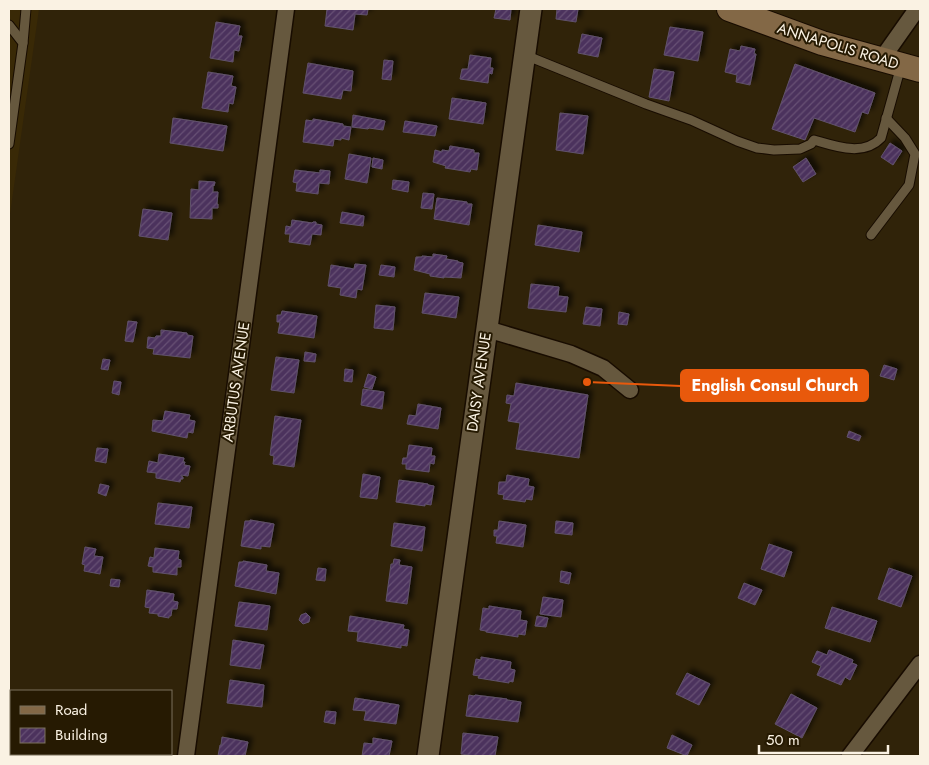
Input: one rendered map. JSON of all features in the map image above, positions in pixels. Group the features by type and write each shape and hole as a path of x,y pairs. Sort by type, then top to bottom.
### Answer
{"main road":[{"name":"ANNAPOLIS ROAD","path":"728,9 822,43 901,65"}],"street":[{"name":"ARBUTUS AVENUE","path":"186,756 286,9"},
{"name":"DAISY AVENUE","path":"428,756 531,9"},
{"path":"901,65 917,9"},
{"path":"487,329 571,354 604,368 630,390"},
{"path":"850,756 920,664"}],"lane":[{"path":"9,144 26,9"},
{"path":"9,25 22,43"},
{"path":"524,55 691,120 737,141 757,148 774,150 800,149 811,144 814,140 841,148 863,148 877,142 881,138 901,65"},
{"path":"871,235 909,185 915,154 905,138 886,118"}],"shaded area":[{"path":"9,9 39,9 9,221"}],"building":[{"path":"327,9 368,9 367,15 355,14 353,30 325,26"},
{"path":"496,9 511,9 510,20 494,18"},
{"path":"557,9 578,9 576,22 556,19"},
{"path":"216,22 240,26 238,36 242,36 239,51 234,50 233,62 210,58"},
{"path":"670,27 703,32 698,61 664,55"},
{"path":"582,34 602,38 598,57 578,53"},
{"path":"741,46 755,49 754,54 756,54 750,85 736,82 737,75 725,72 730,49 740,51"},
{"path":"470,55 491,58 490,68 493,68 492,74 489,73 488,83 460,79 462,69 468,69"},
{"path":"384,60 393,61 391,80 382,79"},
{"path":"308,63 353,71 351,91 343,90 341,99 303,93"},
{"path":"795,64 875,93 868,114 862,112 855,132 814,118 805,140 772,129"},
{"path":"654,69 674,72 669,101 649,97"},
{"path":"208,72 233,76 231,86 236,87 233,104 229,103 228,112 202,108"},
{"path":"452,98 486,103 483,124 449,119"},
{"path":"560,113 588,116 583,154 556,150"},
{"path":"353,115 385,121 383,130 352,127"},
{"path":"173,118 227,126 223,151 170,143"},
{"path":"313,119 351,127 349,140 334,139 333,146 303,142 306,120 313,121"},
{"path":"405,121 437,126 435,136 403,132"},
{"path":"890,143 902,151 893,165 881,157"},
{"path":"450,146 474,150 474,153 479,153 477,170 471,169 470,172 445,168 446,166 433,162 435,150 449,151"},
{"path":"349,154 371,158 367,183 345,179"},
{"path":"373,158 383,160 382,169 372,167"},
{"path":"806,158 816,174 803,182 793,167"},
{"path":"295,170 320,173 320,170 330,171 329,184 319,183 318,194 296,191 297,183 293,182"},
{"path":"393,180 409,182 408,192 392,189"},
{"path":"199,181 215,182 213,192 218,192 218,208 212,208 212,219 190,218 191,189 199,190"},
{"path":"423,193 434,194 432,209 421,208"},
{"path":"437,198 472,204 469,225 434,219"},
{"path":"143,209 172,213 168,240 139,236"},
{"path":"342,212 364,216 363,226 340,223"},
{"path":"292,220 316,222 316,224 322,225 321,235 312,234 310,245 289,242 290,234 285,234 286,226 291,227"},
{"path":"538,225 582,232 579,252 535,245"},
{"path":"433,254 447,256 446,259 463,263 461,278 430,276 430,274 414,270 416,257 433,257"},
{"path":"355,264 366,265 362,290 357,289 356,298 340,295 341,288 328,286 331,265 354,269"},
{"path":"381,265 395,267 394,277 379,275"},
{"path":"531,284 559,287 558,296 568,297 566,312 528,308"},
{"path":"425,293 459,297 456,318 422,313"},
{"path":"376,305 395,307 393,330 374,328"},
{"path":"586,307 602,309 600,326 583,324"},
{"path":"282,311 317,316 314,338 278,333 280,322 277,322 277,315 281,315"},
{"path":"619,312 629,314 627,325 618,324"},
{"path":"128,321 137,322 133,342 125,341"},
{"path":"161,330 187,333 187,335 193,336 190,358 153,354 154,349 147,348 148,337 155,338 156,336 161,336"},
{"path":"305,352 316,354 315,362 304,361"},
{"path":"276,357 299,360 294,393 271,390"},
{"path":"103,359 110,360 108,370 101,369"},
{"path":"884,365 897,369 894,380 880,376"},
{"path":"345,369 353,370 352,382 344,381"},
{"path":"368,374 376,377 372,389 364,387"},
{"path":"114,381 121,382 119,395 112,393"},
{"path":"516,383 588,395 579,458 516,449 520,423 508,421 511,404 506,403 507,395 514,396"},
{"path":"363,389 384,392 382,409 361,405"},
{"path":"418,404 441,408 438,429 407,424 409,415 416,416"},
{"path":"165,411 190,415 189,420 195,421 193,433 188,432 187,438 152,431 153,420 163,421"},
{"path":"275,416 301,420 294,467 273,464 274,456 270,455"},
{"path":"849,431 861,436 859,441 847,437"},
{"path":"409,445 432,448 431,456 435,456 434,464 430,463 429,472 406,469 406,464 402,464 403,458 407,458"},
{"path":"97,448 108,449 106,463 95,461"},
{"path":"159,454 184,458 184,465 190,466 188,476 181,475 183,479 180,482 156,478 156,473 147,472 149,461 158,463"},
{"path":"363,474 380,477 377,499 360,497"},
{"path":"507,475 529,479 528,486 534,487 532,500 526,499 525,502 503,499 504,495 498,494 499,482 506,482"},
{"path":"399,480 434,486 431,505 425,504 425,506 396,502"},
{"path":"100,484 109,486 106,496 98,493"},
{"path":"158,503 192,507 189,528 155,524"},
{"path":"250,520 274,524 270,547 261,546 261,549 241,546 245,521"},
{"path":"499,521 526,525 523,547 496,543 497,536 494,536 494,530 498,530"},
{"path":"556,521 573,523 572,535 555,533"},
{"path":"394,523 425,527 422,551 391,546"},
{"path":"769,544 792,552 784,577 761,569"},
{"path":"85,547 96,549 94,556 103,557 100,574 84,571 85,565 82,564"},
{"path":"155,548 179,551 178,559 181,560 181,567 177,567 177,575 153,572 153,567 148,566 150,557 154,558"},
{"path":"394,559 400,560 399,565 412,567 407,604 386,601 391,564 393,564"},
{"path":"239,562 267,565 266,571 279,573 276,594 235,586"},
{"path":"318,568 326,569 325,581 316,580"},
{"path":"889,568 912,576 901,607 878,599"},
{"path":"561,571 571,573 569,584 560,582"},
{"path":"111,579 120,580 119,587 110,586"},
{"path":"744,583 762,590 755,605 738,598"},
{"path":"147,590 174,594 173,601 178,602 177,609 172,609 169,618 149,613 150,608 145,607"},
{"path":"543,597 563,600 561,617 540,614"},
{"path":"239,602 270,606 267,630 235,626"},
{"path":"489,606 521,611 520,620 527,621 525,635 518,634 518,637 480,630 483,608 489,609"},
{"path":"832,607 877,621 870,642 825,628"},
{"path":"306,613 310,617 309,622 303,624 299,620 301,615"},
{"path":"350,616 404,625 403,629 409,630 407,646 401,645 401,648 357,641 358,632 348,631"},
{"path":"537,616 548,618 546,627 535,626"},
{"path":"233,640 264,645 260,669 230,665"},
{"path":"829,650 853,660 852,663 857,665 850,680 845,677 841,685 817,675 821,666 812,662 817,651 827,655"},
{"path":"481,657 511,662 510,669 515,670 513,682 478,678 479,676 473,675 476,659 481,660"},
{"path":"687,673 710,684 699,705 676,694"},
{"path":"230,680 264,685 262,707 227,703"},
{"path":"791,694 817,708 802,738 775,724"},
{"path":"469,695 521,702 518,722 466,716"},
{"path":"355,698 399,705 396,724 364,720 366,711 353,710"},
{"path":"326,711 336,712 335,724 324,722"},
{"path":"463,733 498,737 495,756 461,754"},
{"path":"672,735 692,745 687,756 667,748"},
{"path":"222,737 248,742 245,756 218,756"},
{"path":"373,738 392,741 389,756 362,756 364,743 373,744"}],"place":[{"name":"English Consul Church","path":"587,382"}]}
